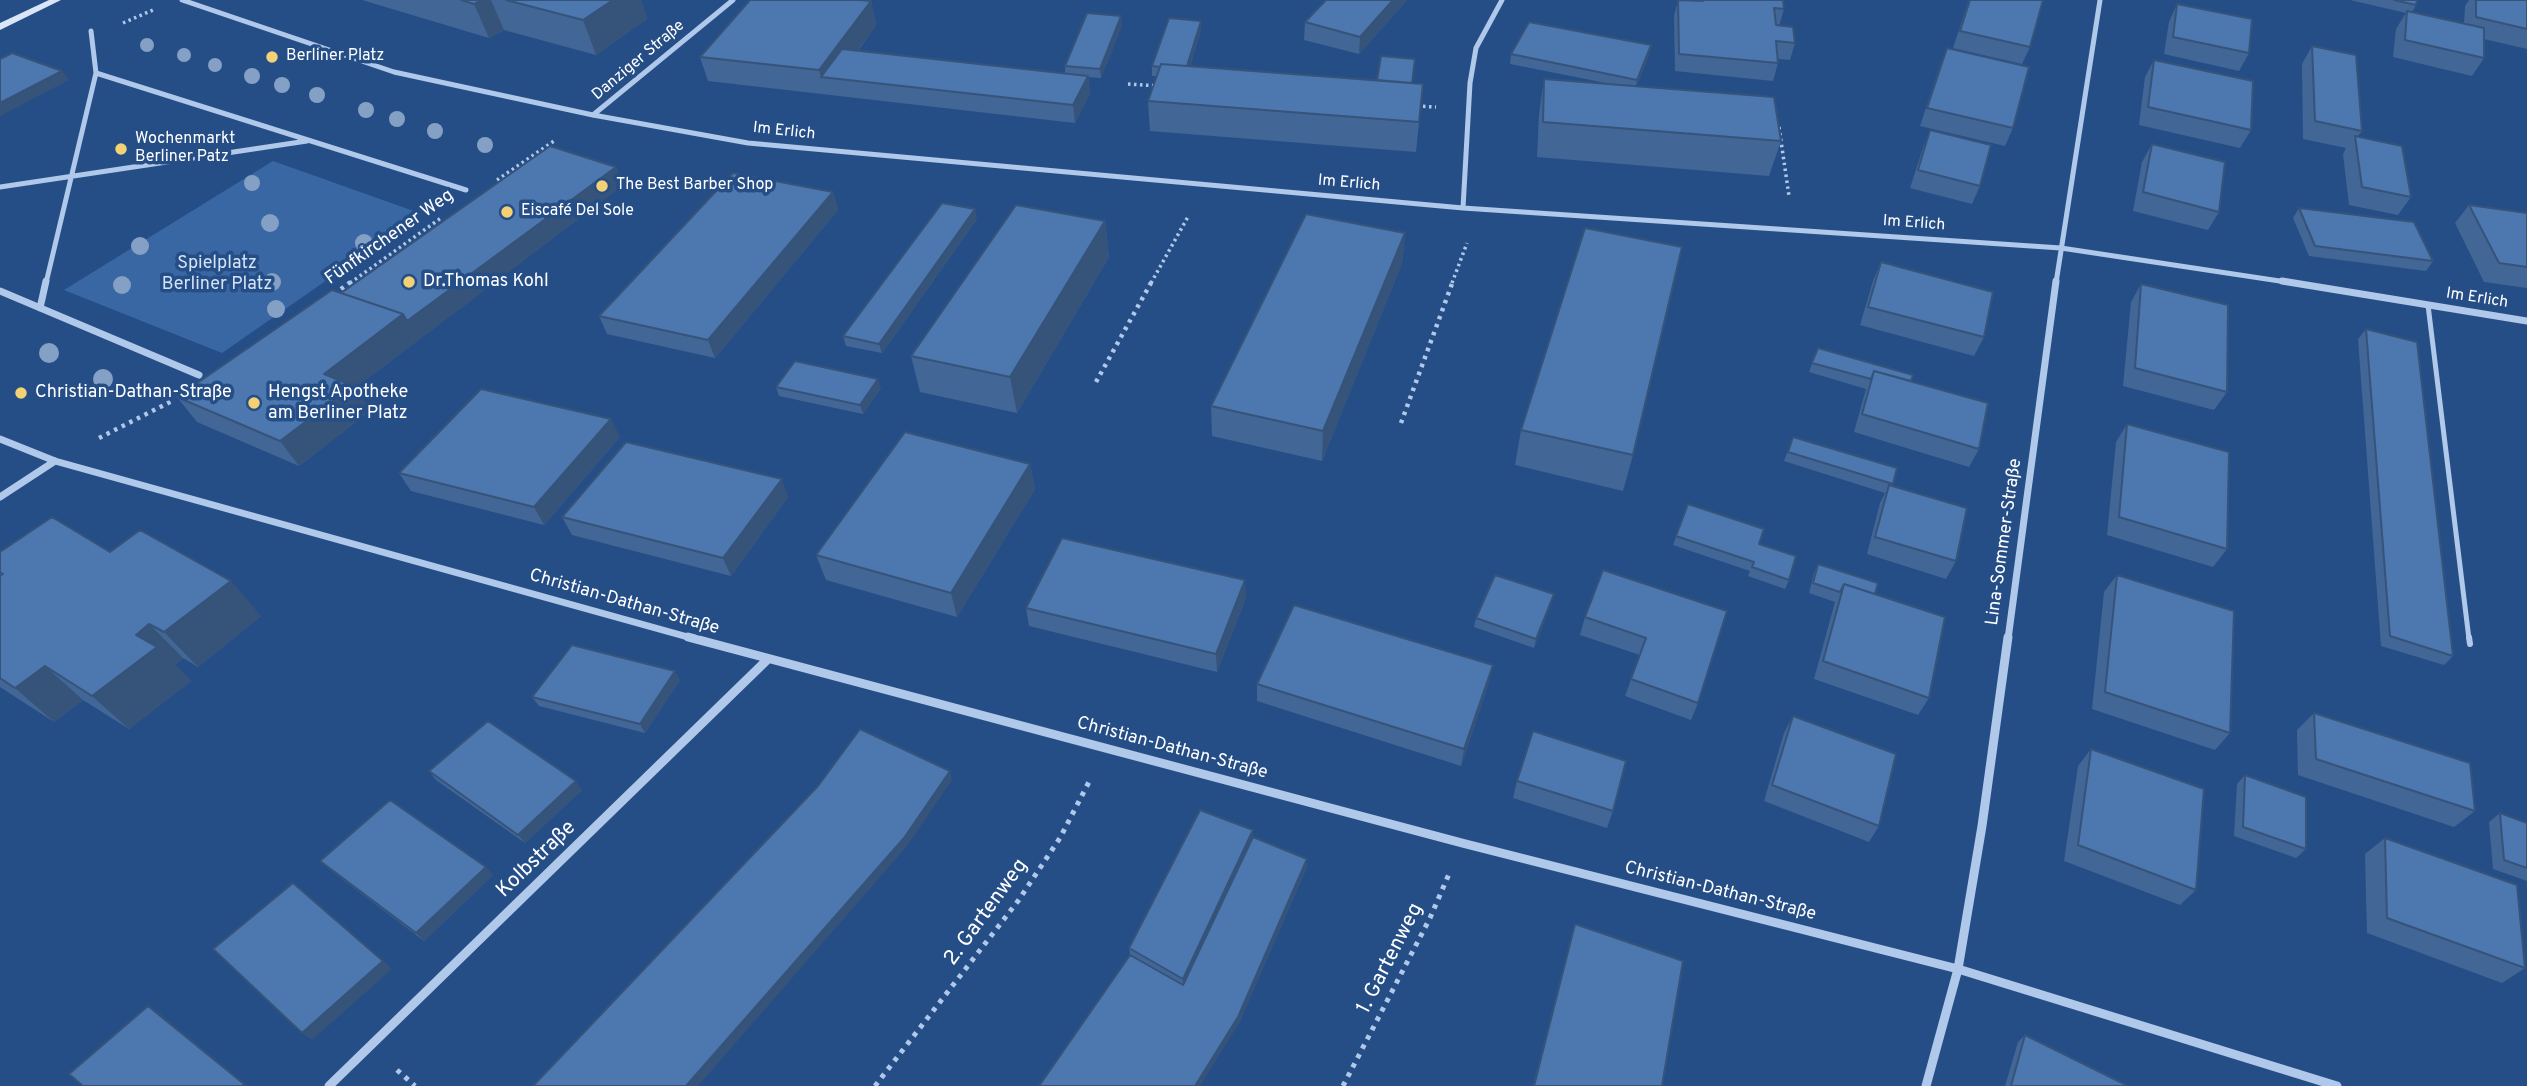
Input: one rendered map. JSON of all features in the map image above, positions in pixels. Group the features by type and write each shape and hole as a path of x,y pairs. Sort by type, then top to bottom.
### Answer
{"main road":[{"path":"0,27 56,0"}],"street":[{"name":"Im Erlich","path":"182,0 394,72 593,115 748,143 1464,208 2061,248 2146,259 2527,321"},
{"name":"Danziger Straße","path":"593,115 733,0"},
{"path":"1464,208 1469,110 1476,48 1502,0"},
{"name":"Lina-Sommer-Straße","path":"1926,1086 1958,969 1982,826 2061,248 2100,0"},
{"path":"40,308 96,73 91,31"},
{"path":"96,73 466,190"},
{"path":"0,187 309,140"},
{"path":"0,291 200,375"},
{"name":"Christian-Dathan-Straße","path":"0,439 55,461 768,659 1462,843 1958,969 2337,1086"},
{"path":"0,497 55,461"},
{"name":"Kolbstraße","path":"329,1086 768,659"}],"lane":[{"path":"2428,305 2470,644"}],"path":[{"path":"1128,84 1168,87"},
{"path":"1416,106 1469,110"},
{"path":"489,185 593,115"},
{"path":"1767,126 1779,127 1794,230"},
{"path":"1096,382 1204,186"},
{"path":"1401,423 1480,208"},
{"name":"Fünfkirchener Weg","path":"333,295 444,216"},
{"path":"55,461 175,399"},
{"name":"2. Gartenweg","path":"875,1086 1025,890 1060,838 1086,791 1104,746"},
{"name":"1. Gartenweg","path":"1343,1086 1430,918 1462,843"}],"green space":[{"name":"Spielplatz Berliner Platz","path":"273,161 422,214 222,353 64,290"}],"building":[{"path":"461,0 481,0 474,4"},
{"path":"506,0 613,0 583,20"},
{"path":"750,0 871,1 819,70 700,57"},
{"path":"1326,0 1393,0 1360,37 1305,22"},
{"path":"1678,0 1783,0 1784,9 1774,8 1776,25 1793,27 1795,43 1776,41 1778,63 1679,54"},
{"path":"1970,0 2043,0 2030,47 1960,31"},
{"path":"2394,0 2417,0 2416,5"},
{"path":"2476,0 2527,0 2527,29 2476,17"},
{"path":"2177,4 2252,19 2249,53 2173,37"},
{"path":"2407,11 2484,28 2484,58 2405,40"},
{"path":"1087,13 1121,16 1100,69 1065,66"},
{"path":"1169,18 1201,21 1187,66 1152,66"},
{"path":"1529,22 1651,45 1637,80 1511,54"},
{"path":"2312,46 2356,55 2362,131 2315,121"},
{"path":"1947,48 2029,67 2013,128 1927,108"},
{"path":"842,49 1088,76 1073,105 821,77"},
{"path":"12,53 62,71 0,103 0,59"},
{"path":"1381,56 1415,59 1412,83 1377,80"},
{"path":"2154,60 2253,81 2251,130 2148,107"},
{"path":"1161,64 1423,84 1419,122 1148,101"},
{"path":"1544,79 1774,97 1781,141 1543,122"},
{"path":"1930,130 1991,145 1980,186 1918,170"},
{"path":"2355,136 2402,146 2411,197 2362,187"},
{"path":"2152,144 2225,162 2219,212 2143,192"},
{"path":"550,146 616,167 407,321 403,314 341,293"},
{"path":"733,173 833,192 708,340 599,316"},
{"path":"942,203 975,209 879,344 843,336"},
{"path":"1016,205 1105,221 1010,377 911,356"},
{"path":"2469,205 2527,213 2527,267 2499,263"},
{"path":"2299,208 2414,222 2433,261 2315,246"},
{"path":"1306,214 1405,233 1323,431 1211,406"},
{"path":"1585,228 1682,247 1633,455 1521,430"},
{"path":"1881,262 1993,292 1984,337 1868,307"},
{"path":"2141,284 2228,305 2227,392 2135,368"},
{"path":"332,290 403,314 324,374 353,386 280,441 177,397"},
{"path":"2366,329 2417,342 2453,656 2390,636"},
{"path":"1818,348 1913,375 1911,381 1874,371 1871,379 1812,363"},
{"path":"795,361 878,379 860,405 776,387"},
{"path":"1874,371 1988,403 1979,449 1862,414"},
{"path":"481,389 611,419 534,507 399,473"},
{"path":"2127,424 2229,452 2227,549 2119,517"},
{"path":"905,432 1030,464 951,593 816,555"},
{"path":"1793,437 1897,468 1893,484 1788,452"},
{"path":"626,442 782,479 723,558 562,517"},
{"path":"1889,485 1967,508 1956,561 1875,537"},
{"path":"1688,504 1764,529 1759,544 1796,556 1789,580 1752,567 1754,562 1676,536"},
{"path":"52,517 110,552 140,530 231,581 164,632 149,624 136,635 157,647 92,696 45,666 15,688 0,678 0,576 3,574 0,572 0,552"},
{"path":"1062,538 1245,580 1216,654 1026,608"},
{"path":"1818,564 1878,583 1875,594 1844,584 1840,592 1813,583"},
{"path":"1603,570 1727,611 1698,703 1631,679 1646,638 1585,617"},
{"path":"1495,575 1554,594 1536,639 1476,618"},
{"path":"2117,575 2234,611 2230,733 2105,692"},
{"path":"1844,584 1945,617 1929,698 1823,661"},
{"path":"1294,605 1493,665 1464,749 1257,684"},
{"path":"572,645 675,671 640,724 532,697"},
{"path":"2314,713 2470,763 2475,811 2316,759"},
{"path":"1793,716 1896,754 1879,826 1772,785"},
{"path":"488,721 576,781 518,835 429,771"},
{"path":"860,729 950,771 904,838 686,1086 533,1086 818,786"},
{"path":"1533,731 1626,761 1613,811 1517,781"},
{"path":"2091,749 2204,789 2196,890 2078,845"},
{"path":"2245,775 2306,797 2306,849 2243,827"},
{"path":"390,800 486,867 416,933 320,861"},
{"path":"1200,810 1253,830 1183,979 1129,948"},
{"path":"2500,813 2527,823 2527,868 2504,860"},
{"path":"1253,837 1307,859 1238,1017 1195,1086 1039,1086 1130,955 1183,985"},
{"path":"2385,838 2517,885 2525,968 2387,918"},
{"path":"293,883 383,961 302,1033 213,949"},
{"path":"1575,924 1683,961 1662,1086 1534,1086"},
{"path":"148,1006 244,1084 83,1086 69,1074"},
{"path":"2025,1035 2128,1086 2011,1086"}],"place":[{"name":"Berliner Platz","path":"272,57"},
{"name":"Wochenmarkt Berliner Patz","path":"121,149"},
{"name":"The Best Barber Shop","path":"602,186"},
{"name":"Eiscafé Del Sole","path":"507,212"},
{"name":"Dr.Thomas Kohl","path":"409,282"},
{"name":"Christian-Dathan-Straße","path":"21,393"},
{"name":"Hengst Apotheke am Berliner Platz","path":"254,403"}]}
